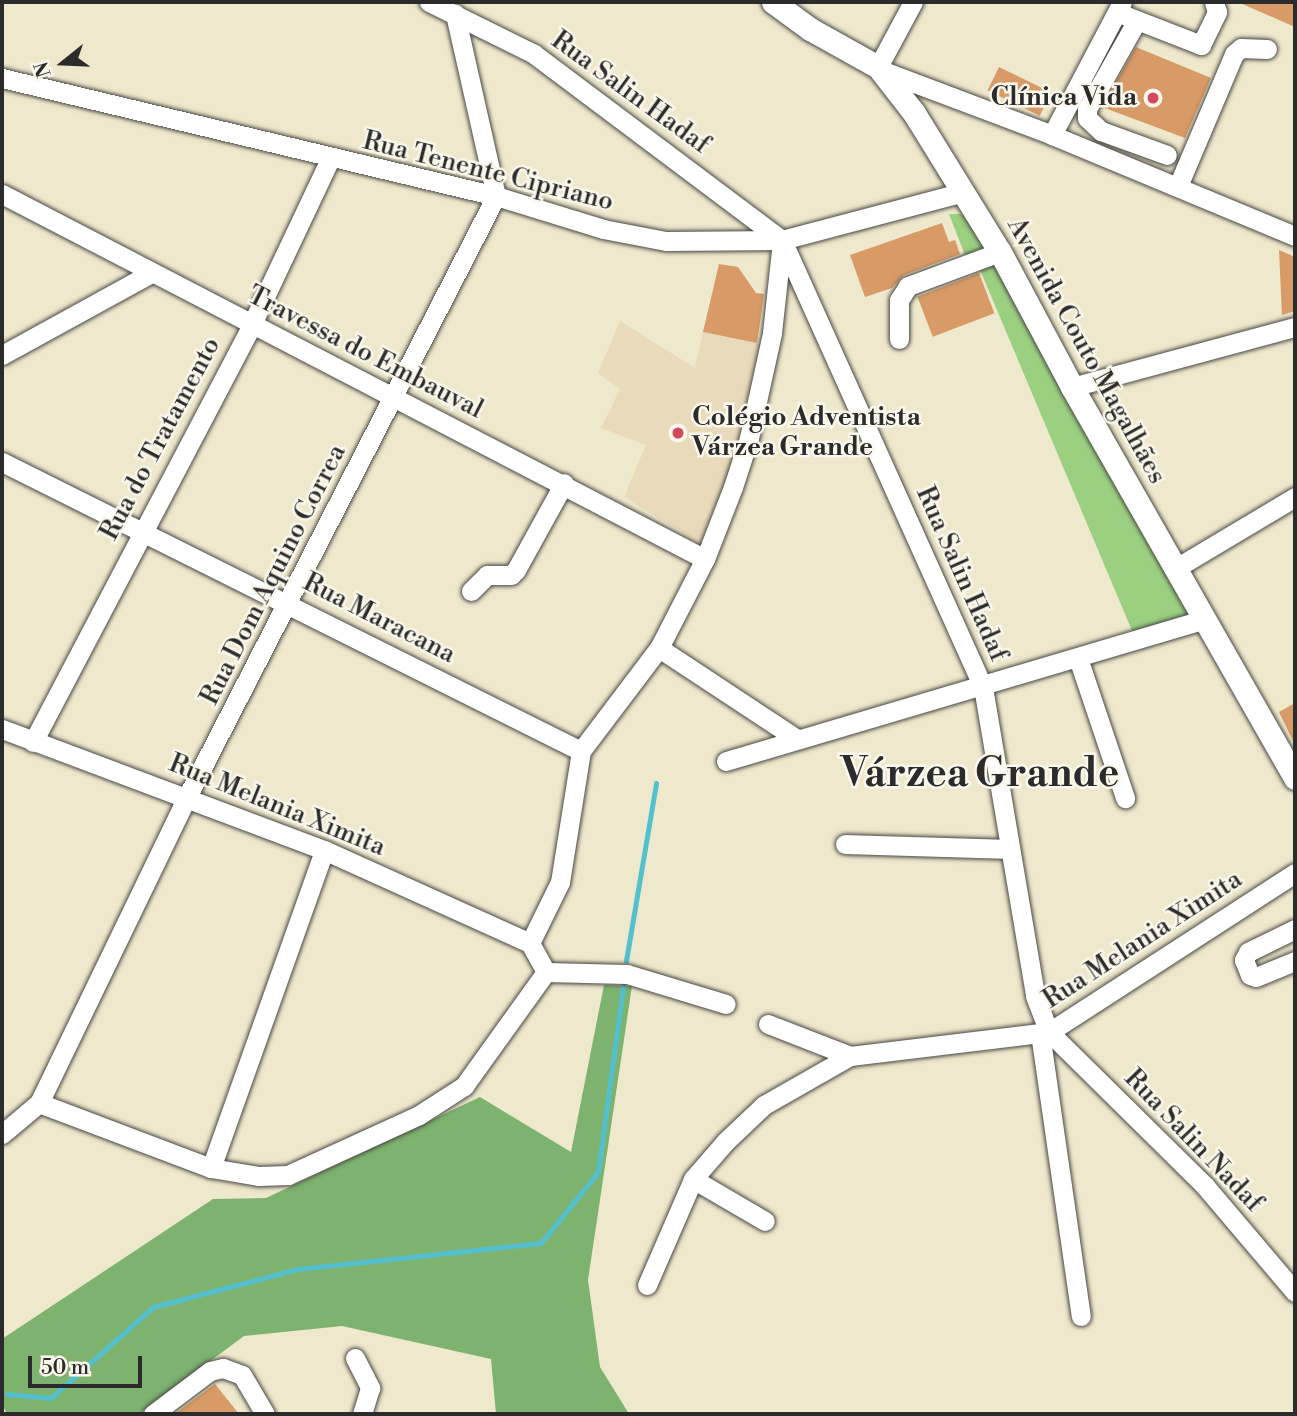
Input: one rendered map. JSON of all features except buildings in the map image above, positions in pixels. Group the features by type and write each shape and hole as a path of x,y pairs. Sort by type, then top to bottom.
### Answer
{"main road":[{"name":"Avenida Couto Magalhães","path":"773,2 810,29 881,69 964,192 1000,252 1072,387 1203,620 1295,778"}],"street":[{"name":"Rua Salin Hadaf","path":"432,2 534,54 782,240 983,687 1035,996 1044,1032"},
{"path":"913,2 881,69 1091,150 1295,236"},
{"path":"1052,135 1120,7 1136,22 1201,45 1217,12 1214,2"},
{"path":"455,14 496,196"},
{"path":"1136,22 1087,110 1087,118 1101,131 1167,155"},
{"path":"1178,187 1234,54 1241,48 1267,49"},
{"name":"Rua Tenente Cipriano","path":"2,78 330,159 496,196 603,229 666,241 782,240 964,192"},
{"path":"1091,150 1101,131"},
{"name":"Rua do Tratamento","path":"33,742 252,324 330,159"},
{"name":"Travessa do Embauval","path":"2,194 393,399 564,483 705,559"},
{"name":"Rua Dom Aquino Correa","path":"2,1133 38,1102 187,797 291,603 496,196"},
{"path":"546,971 530,943 560,882 580,751 659,648 705,559 749,438 772,333 782,240"},
{"path":"900,340 899,300 908,286 1000,252"},
{"path":"2,355 151,273"},
{"path":"1072,387 1295,327"},
{"name":"Rua Maracana","path":"2,461 291,603 580,751"},
{"path":"471,590 487,575 511,575 516,570 564,483"},
{"path":"1176,568 1295,497"},
{"path":"726,761 1203,620"},
{"path":"659,648 797,739"},
{"path":"1078,658 1125,798"},
{"name":"Rua Melania Ximita","path":"2,729 324,850 530,943"},
{"path":"845,844 1010,849"},
{"path":"211,1168 324,850"},
{"name":"Rua Melania Ximita","path":"768,1024 850,1056 1044,1032 1295,873"},
{"path":"1295,929 1248,952 1244,960 1250,975 1256,977 1295,961"},
{"path":"38,1102 211,1168 258,1176 288,1175 439,1104 464,1086 546,971"},
{"path":"546,971 627,974 726,1004"},
{"path":"1044,1032 1081,1316"},
{"name":"Rua Salin Nadaf","path":"1044,1032 1205,1186 1295,1292"},
{"path":"647,1285 692,1179 764,1105 850,1056"},
{"path":"692,1179 765,1221"},
{"path":"355,1358 370,1388 362,1414"},
{"path":"153,1414 211,1371 223,1368 242,1375 265,1414"}],"shaded area":[{"name":"Colégio Adventista Várzea Grande","path":"620,321 695,368 703,332 760,343 724,495 701,544 624,497 646,445 601,428 620,389 598,373"}],"green space":[{"path":"949,214 961,214 976,225 1190,610 1188,615 1133,633 978,265 970,268"},
{"path":"604,985 632,986 588,1280 600,1367 629,1414 496,1414 491,1359 342,1326 244,1336 139,1414 7,1414 2,1404 2,1339 213,1199 266,1198 480,1097 571,1152"}],"waterway":[{"path":"626,961 656,784"},
{"path":"7,1394 51,1398 153,1307 298,1269 541,1243 598,1172 623,986"}],"place":[{"name":"Clínica Vida","path":"1153,98"},
{"name":"Colégio Adventista Várzea Grande","path":"678,433"}],"district":[{"name":"Várzea Grande","path":"980,774"}]}
